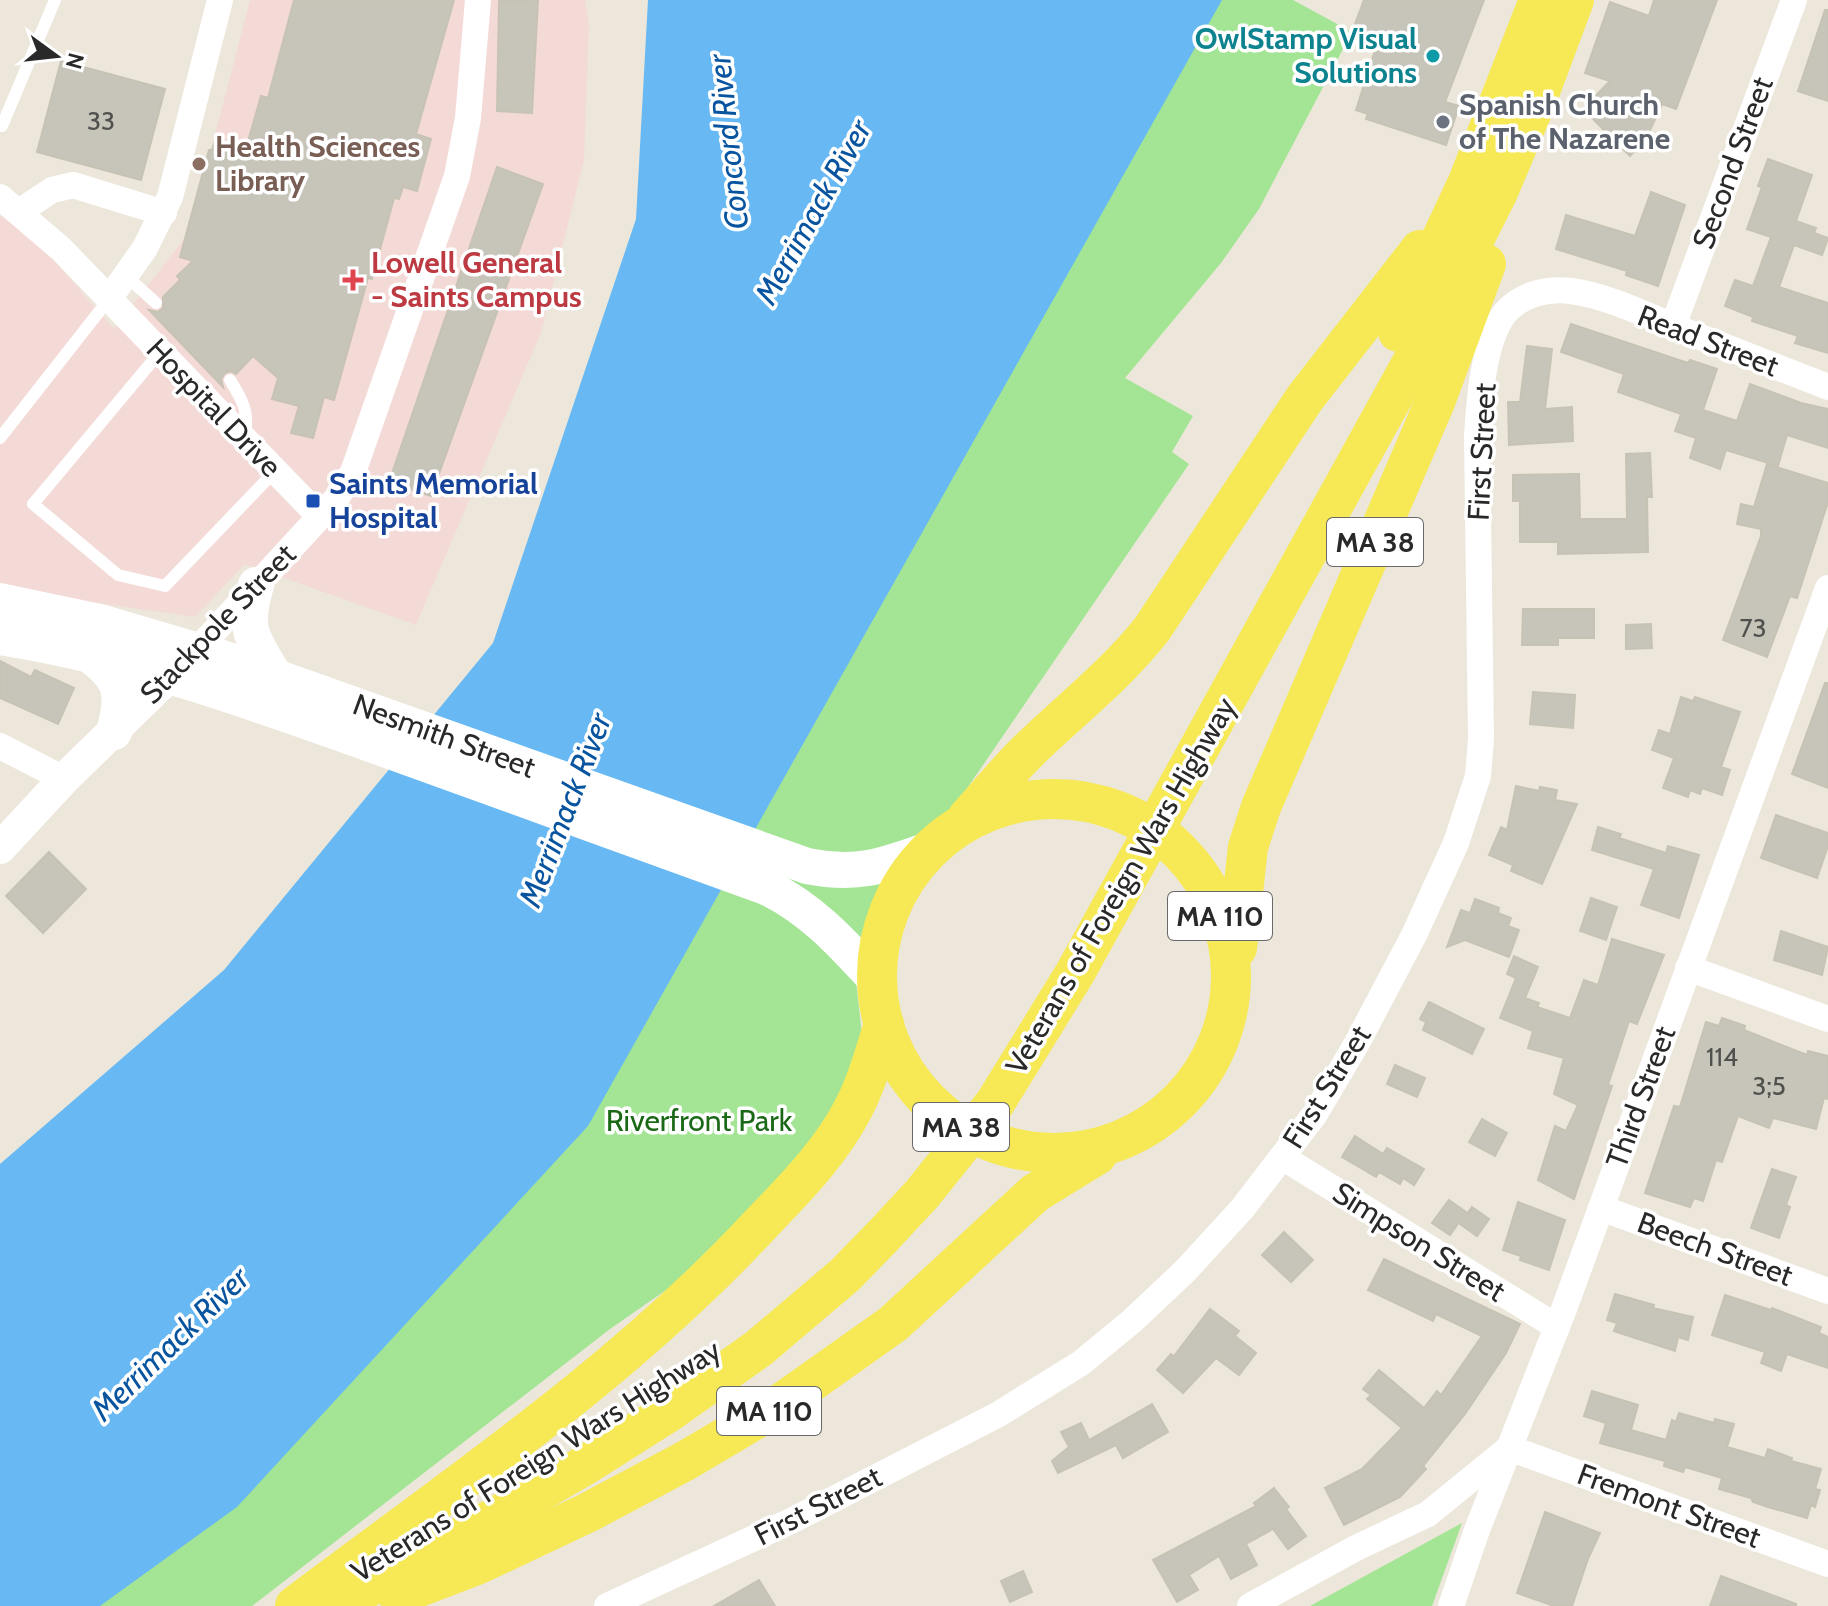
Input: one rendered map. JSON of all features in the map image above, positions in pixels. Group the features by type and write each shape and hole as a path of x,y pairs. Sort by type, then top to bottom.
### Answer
{"main road":[{"name":"Veterans of Foreign Wars Highway","path":"305,1606 392,1549 627,1412 704,1360 802,1281 874,1208 929,1145 978,1080 1031,997 1391,344 1468,182 1539,0"},
{"name":"Veterans of Foreign Wars Highway","path":"331,1606 407,1568 582,1467 717,1379 845,1275 959,1150 995,1103 1049,1019 1386,412 1475,239 1536,102 1574,0"},
{"name":"MA 38","path":"1230,984 1248,847 1261,807 1451,363 1481,281 1536,102"},
{"path":"295,1606 623,1356 708,1278 781,1203 835,1139 854,1109 884,1024 877,981 881,939 905,881 1027,752 1111,677 1152,629 1305,398 1409,265 1468,182"},
{"path":"256,585 248,614 249,626 252,639 274,675"},
{"name":"Nesmith Street","path":"0,601 100,622 274,675 337,715"},
{"name":"Nesmith Street","path":"0,637 87,653 337,715 775,873 876,868 946,838"},
{"path":"87,653 108,668 119,689 121,708 114,732"},
{"name":"MA 110","path":"368,1606 479,1564 534,1539 661,1474 773,1409 893,1324 1035,1193 1165,1114 1199,1077 1221,1033 1230,984 1230,956 1225,929 1215,903 1185,857 1143,823 1092,803 1065,799 1038,799 1011,804 985,813 946,838"},
{"name":"Nesmith Street","path":"775,873 789,897 809,912 877,981"},
{"name":"MA 38","path":"884,1024 891,1046 925,1097 947,1118 967,1130 1007,1147 1032,1152 1078,1152 1122,1140"}],"street":[{"path":"109,299 145,248 164,213 182,159 220,0"},
{"name":"Stackpole Street","path":"0,848 64,779 197,650 336,499 353,472 457,176 468,118 478,0"},
{"name":"Second Street","path":"1673,326 1794,0"},
{"path":"10,204 73,185 164,213"},
{"name":"Hospital Drive","path":"10,204 41,229 320,517"},
{"name":"First Street","path":"607,1606 791,1521 999,1414 1081,1363 1185,1271 1242,1209 1315,1114 1414,935 1456,843 1478,776 1481,738 1477,437 1481,383 1497,329 1505,314 1517,302 1533,294 1561,291 1588,296"},
{"name":"Read Street","path":"1588,296 1828,387"},
{"name":"Third Street","path":"1451,1606 1557,1327 1828,588"},
{"path":"0,746 64,779"},
{"path":"1688,968 1828,1019"},
{"name":"Simpson Street","path":"1282,1157 1557,1327"},
{"name":"Beech Street","path":"1601,1208 1828,1291"},
{"path":"1250,1606 1356,1548 1428,1514 1509,1448"},
{"name":"Fremont Street","path":"1509,1448 1828,1564"}],"lane":[{"path":"2,126 55,0"},
{"path":"126,276 156,303"},
{"path":"0,438 109,299"},
{"path":"160,352 33,504 118,575 165,586 275,471"},
{"path":"230,380 248,417 244,439"}],"shaded area":[{"name":"Lowell General - Saints Campus","path":"250,0 585,0 589,23 584,160 541,333 416,625 245,564 195,617 0,589 0,216 22,224 114,329 190,231"}],"green space":[{"name":"Riverfront Park","path":"1183,0 1293,0 1352,32 1259,209 1221,263 1125,378 1193,416 1172,452 1189,464 853,955 862,1035 837,1135 784,1208 610,1329 252,1606 68,1606"},
{"path":"1462,1523 1432,1606 1310,1606"}],"water":[{"path":"648,0 1222,0 588,1126 237,1507 100,1606 0,1606 0,1164 224,970 493,643 636,219"}],"building":[{"path":"294,0 454,0 416,134 431,139 417,191 403,187 399,199 394,198 334,400 324,397 313,438 291,433 299,406 272,399 278,378 253,356 236,374 231,371 225,373 221,379 223,387 149,310 158,312 163,308 163,297 180,280 177,276 193,261 180,257 209,150 212,150 215,140 234,146 235,142 247,145 261,96 268,98"},
{"path":"538,0 532,113 497,111 499,1"},
{"path":"1364,0 1484,0 1445,102 1459,106 1446,145 1366,119 1368,114 1356,110 1377,44 1352,32"},
{"path":"1654,0 1717,0 1676,109 1662,104 1647,137 1630,156 1583,109 1610,81 1585,73 1610,2 1649,16"},
{"path":"1825,10 1828,10 1828,101 1798,91"},
{"path":"61,61 165,89 141,180 37,152"},
{"path":"1768,159 1812,175 1796,221 1816,228 1814,233 1828,238 1822,255 1794,245 1779,287 1828,303 1828,353 1795,343 1798,336 1752,321 1753,317 1725,306 1735,280 1753,286 1771,237 1747,229"},
{"path":"497,167 543,184 431,496 389,482"},
{"path":"1651,192 1685,205 1658,286 1626,275 1627,271 1556,249 1566,215 1635,236"},
{"path":"1571,324 1688,363 1690,360 1717,369 1703,410 1737,421 1750,384 1801,403 1828,409 1828,448 1787,435 1778,466 1726,450 1720,469 1690,458 1696,438 1675,431 1681,414 1618,392 1624,374 1561,352"},
{"path":"1527,346 1552,349 1545,409 1572,407 1573,441 1509,445 1508,402 1520,402"},
{"path":"1650,453 1652,497 1647,497 1648,552 1558,554 1558,542 1520,542 1520,501 1513,501 1513,475 1579,474 1580,519 1627,519 1626,454"},
{"path":"1767,464 1828,483 1828,502 1797,598 1790,596 1767,657 1723,640 1761,536 1761,529 1737,524 1741,504 1754,507"},
{"path":"1523,609 1594,609 1594,638 1558,638 1558,645 1522,645"},
{"path":"1651,624 1652,648 1626,649 1626,625"},
{"path":"0,661 31,677 35,670 74,688 58,724 0,698"},
{"path":"1825,683 1828,683 1828,788 1792,774"},
{"path":"1533,692 1575,695 1573,728 1530,724"},
{"path":"1681,697 1693,701 1695,697 1740,712 1721,767 1730,770 1722,795 1702,788 1700,794 1690,790 1688,797 1663,788 1674,758 1652,750 1659,730 1670,734"},
{"path":"1516,786 1539,791 1540,787 1557,790 1555,800 1577,804 1542,884 1511,871 1513,865 1489,855 1501,827 1507,830"},
{"path":"1776,815 1828,833 1828,846 1817,878 1761,858"},
{"path":"1598,827 1621,834 1619,838 1666,853 1668,846 1699,855 1679,918 1641,905 1654,869 1592,850"},
{"path":"49,852 86,889 43,933 6,896"},
{"path":"1591,898 1617,907 1606,940 1580,931"},
{"path":"1475,899 1499,908 1498,913 1511,918 1508,926 1519,930 1509,957 1465,940 1447,947 1461,910 1470,913"},
{"path":"1781,931 1828,947 1822,975 1774,960"},
{"path":"1612,939 1664,955 1637,1024 1629,1021 1608,1085 1612,1086 1574,1199 1538,1180 1555,1126 1566,1131 1578,1105 1554,1094 1564,1058 1528,1048 1533,1031 1500,1018 1516,978 1507,974 1514,956 1538,967 1525,998 1539,1003 1537,1007 1570,1018 1584,980 1598,985"},
{"path":"1429,1002 1484,1029 1472,1054 1423,1030 1426,1022 1420,1019"},
{"path":"1722,1018 1807,1055 1808,1051 1828,1056 1828,1099 1824,1098 1816,1129 1773,1118 1769,1128 1738,1116 1722,1162 1716,1160 1703,1201 1694,1198 1690,1207 1645,1193 1674,1106 1680,1107 1706,1022 1719,1026"},
{"path":"1395,1065 1425,1078 1417,1097 1387,1084"},
{"path":"1482,1119 1507,1133 1495,1156 1469,1142"},
{"path":"1355,1136 1383,1154 1387,1148 1424,1169 1414,1185 1403,1178 1400,1184 1379,1172 1376,1177 1342,1157"},
{"path":"1772,1169 1796,1177 1779,1238 1751,1228"},
{"path":"1449,1200 1466,1212 1450,1235 1432,1223"},
{"path":"1518,1202 1565,1220 1549,1270 1503,1250"},
{"path":"1472,1207 1489,1219 1477,1236 1460,1224"},
{"path":"1284,1232 1313,1260 1291,1282 1262,1255"},
{"path":"1384,1259 1520,1324 1506,1353 1465,1414 1423,1466 1426,1469 1400,1497 1344,1525 1325,1488 1362,1469 1402,1428 1367,1399 1371,1395 1363,1389 1379,1370 1424,1408 1437,1391 1441,1395 1482,1336 1436,1314 1433,1321 1368,1290"},
{"path":"1615,1294 1654,1305 1653,1308 1693,1317 1688,1340 1678,1337 1675,1351 1614,1331 1617,1323 1607,1320"},
{"path":"1725,1295 1772,1308 1821,1327 1819,1333 1828,1337 1828,1368 1787,1354 1781,1371 1761,1363 1765,1352 1712,1335"},
{"path":"1210,1309 1239,1331 1235,1336 1256,1353 1239,1375 1216,1358 1183,1393 1157,1370 1171,1354 1174,1356"},
{"path":"1592,1391 1638,1405 1631,1430 1666,1440 1672,1420 1676,1422 1679,1413 1714,1423 1715,1419 1734,1424 1727,1447 1765,1458 1768,1449 1792,1458 1791,1461 1821,1469 1815,1489 1820,1490 1815,1507 1811,1505 1807,1518 1768,1507 1753,1502 1751,1498 1719,1489 1722,1478 1685,1467 1683,1472 1664,1466 1665,1461 1600,1443 1606,1423 1584,1416"},
{"path":"1152,1404 1168,1432 1123,1458 1116,1445 1058,1473 1052,1461 1069,1447 1061,1432 1081,1423 1089,1440"},
{"path":"1274,1488 1306,1536 1288,1549 1273,1529 1246,1544 1257,1565 1231,1579 1219,1556 1189,1575 1198,1590 1177,1602 1153,1560 1256,1506 1254,1503"},
{"path":"1545,1512 1600,1533 1572,1606 1554,1606 1517,1593"},
{"path":"1023,1571 1032,1592 1010,1602 1001,1581"},
{"path":"1721,1576 1796,1604 1796,1606 1710,1606"},
{"path":"759,1580 775,1606 714,1606"}],"place":[{"name":"OwlStamp Visual Solutions","path":"1433,56"},
{"name":"Spanish Church of The Nazarene","path":"1443,122"},
{"name":"Health Sciences Library","path":"199,164"},
{"name":"Lowell General - Saints Campus","path":"353,280"},
{"name":"Saints Memorial Hospital","path":"313,501"}],"water label":[{"name":"Concord River","path":"728,142"},
{"name":"Merrimack River","path":"813,212"},
{"name":"Merrimack River","path":"565,810"},
{"name":"Merrimack River","path":"170,1344"}]}
